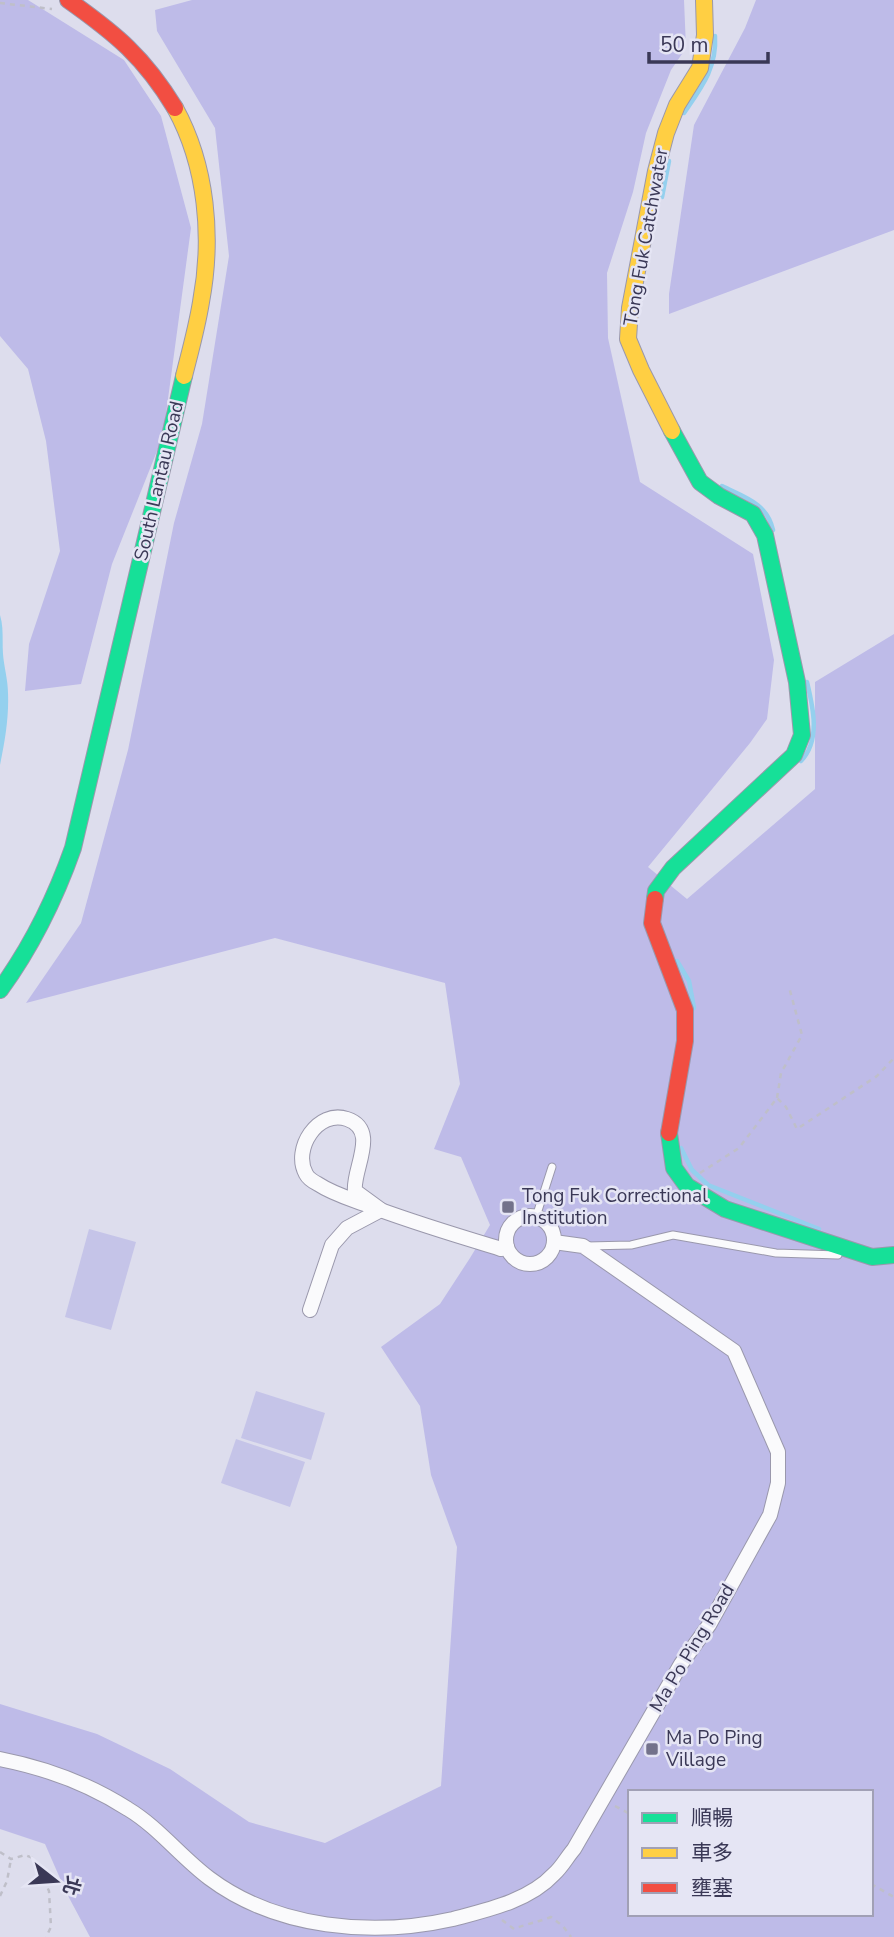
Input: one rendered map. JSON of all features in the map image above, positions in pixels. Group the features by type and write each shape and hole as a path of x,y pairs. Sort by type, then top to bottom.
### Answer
{"street":[{"name":"Tong Fuk Catchwater","path":"704,0 705,35 700,68 677,105 666,133 656,171 630,309 628,339 640,370 700,482 752,514 765,535 797,682 803,735 794,755 673,868 656,891 652,923 685,1010 685,1041 669,1131 674,1168 687,1186 725,1209 872,1257 894,1255"},
{"name":"South Lantau Road","path":"0,990 47,916 76,835 201,303 207,254 207,219 202,180 191,144 175,108 159,81 138,55 71,2"},
{"path":"381,1210 355,1191 353,1182 364,1147 360,1130 354,1122 347,1119 327,1118 319,1124 304,1146 302,1162 306,1176 320,1186 381,1210 501,1249 507,1247"},
{"path":"310,1310 332,1245 347,1228 381,1210"},
{"path":"536,1217 549,1227 554,1242 552,1250 542,1261 528,1264 515,1259 507,1247 507,1233 516,1221 536,1217"},
{"name":"Ma Po Ping Road","path":"0,1759 51,1771 103,1794 131,1810 209,1878 236,1895 295,1919 342,1928 438,1923 488,1910 532,1892 554,1875 574,1849 681,1664 709,1625 770,1515 778,1483 778,1452 734,1351 583,1246 554,1242"}],"lane":[{"path":"536,1217 552,1167"},
{"path":"583,1246 631,1245 673,1235 776,1253 872,1257"}],"path":[{"path":"0,3 62,10 71,2"},
{"path":"704,1170 739,1148 777,1098 781,1073 802,1035 789,987"},
{"path":"777,1098 786,1107 797,1129 877,1076 894,1058"},
{"path":"0,1852 11,1859 24,1855 33,1858 49,1891 51,1927 46,1937"},
{"path":"0,1896 7,1881 11,1859"},
{"path":"873,1885 894,1898"},
{"path":"488,1910 514,1929 551,1917 563,1926 571,1937"}],"shaded area":[{"path":"0,0 28,0 124,60 161,116 191,228 163,436 112,564 81,684 25,691 29,644 60,551 46,441 28,369 0,336"},
{"path":"192,0 684,0 686,48 671,70 646,133 633,192 607,273 608,338 640,482 753,554 774,660 767,719 648,867 687,899 815,789 815,682 894,634 894,1937 90,1937 45,1844 0,1829 0,1704 97,1734 170,1769 249,1822 325,1843 441,1786 457,1547 431,1475 420,1406 381,1347 440,1304 490,1225 461,1157 434,1149 460,1084 445,983 275,938 26,1003 81,923 128,750 174,523 202,424 229,256 215,128 157,31 155,10"},
{"path":"756,0 894,0 894,230 669,314 669,294 694,125 745,28"},
{"path":"0,615 8,702 0,765"},
{"path":"89,1229 136,1242 111,1330 65,1317"},
{"path":"256,1391 325,1413 311,1460 241,1438"},
{"path":"236,1439 305,1462 290,1507 221,1483"}],"waterway":[{"path":"684,113 711,68 715,36"},
{"path":"662,197 669,161"},
{"path":"722,486 760,507 766,513 773,530"},
{"path":"801,761 811,743 814,723 807,682"},
{"path":"677,961 689,981 694,1008"},
{"path":"681,1148 692,1170 708,1185 819,1229"}],"traffic: fast":[{"path":"0,990 42,922 73,848 184,376"},
{"path":"655,899 656,891 673,868 794,755 802,735 797,682 765,535 753,514 719,496 700,482 672,431"},
{"path":"669,1133 674,1168 687,1186 725,1209 872,1257 894,1255"}],"traffic: slow":[{"path":"672,431 628,339 630,308 656,171 666,133 677,105 700,68 705,35 704,0"},
{"path":"175,108 194,154 206,228 205,278 184,376"}],"traffic: jam":[{"path":"68,0 101,24 140,60 175,108"},
{"path":"655,899 652,923 685,1010 685,1041 669,1133"}],"place":[{"name":"Tong Fuk Correctional Institution","path":"508,1207"},
{"name":"Ma Po Ping Village","path":"652,1749"}]}
